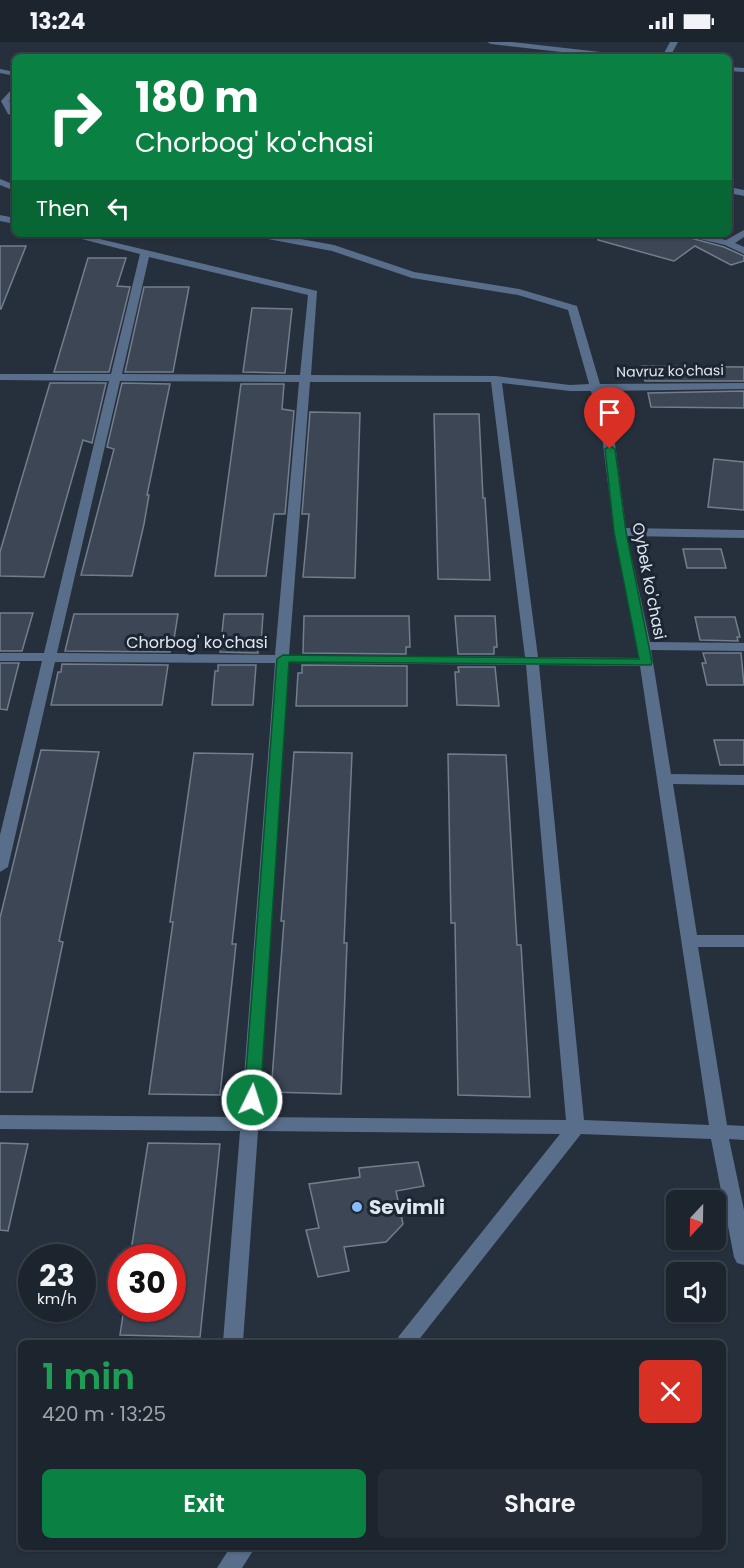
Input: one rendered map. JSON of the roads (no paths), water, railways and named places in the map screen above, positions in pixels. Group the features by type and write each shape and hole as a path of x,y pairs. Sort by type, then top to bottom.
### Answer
{"street":[{"path":"491,42 599,54"},
{"path":"506,51 514,45"},
{"path":"12,94 5,101 12,112"},
{"path":"728,243 744,233"},
{"path":"79,237 313,293 304,378 251,1124 233,1340"},
{"name":"Oybek ko'chasi","path":"273,237 334,248 411,275 519,292 573,308 607,428 620,532 644,646 666,779 719,1132 744,1257"},
{"path":"698,237 728,243 744,251"},
{"path":"0,867 145,253"},
{"name":"Navruz ko'chasi","path":"0,376 496,379 527,385 596,387 744,386"},
{"path":"408,1340 576,1128 532,660 496,379"},
{"path":"620,532 744,534"},
{"path":"644,646 744,647"},
{"name":"Chorbog' ko'chasi","path":"0,657 646,662"},
{"path":"666,779 744,780"},
{"path":"689,941 744,941"},
{"path":"0,1122 576,1128 744,1133"},
{"path":"228,1568 241,1550"}],"place":[{"name":"Sevimli","path":"357,1207"}]}
